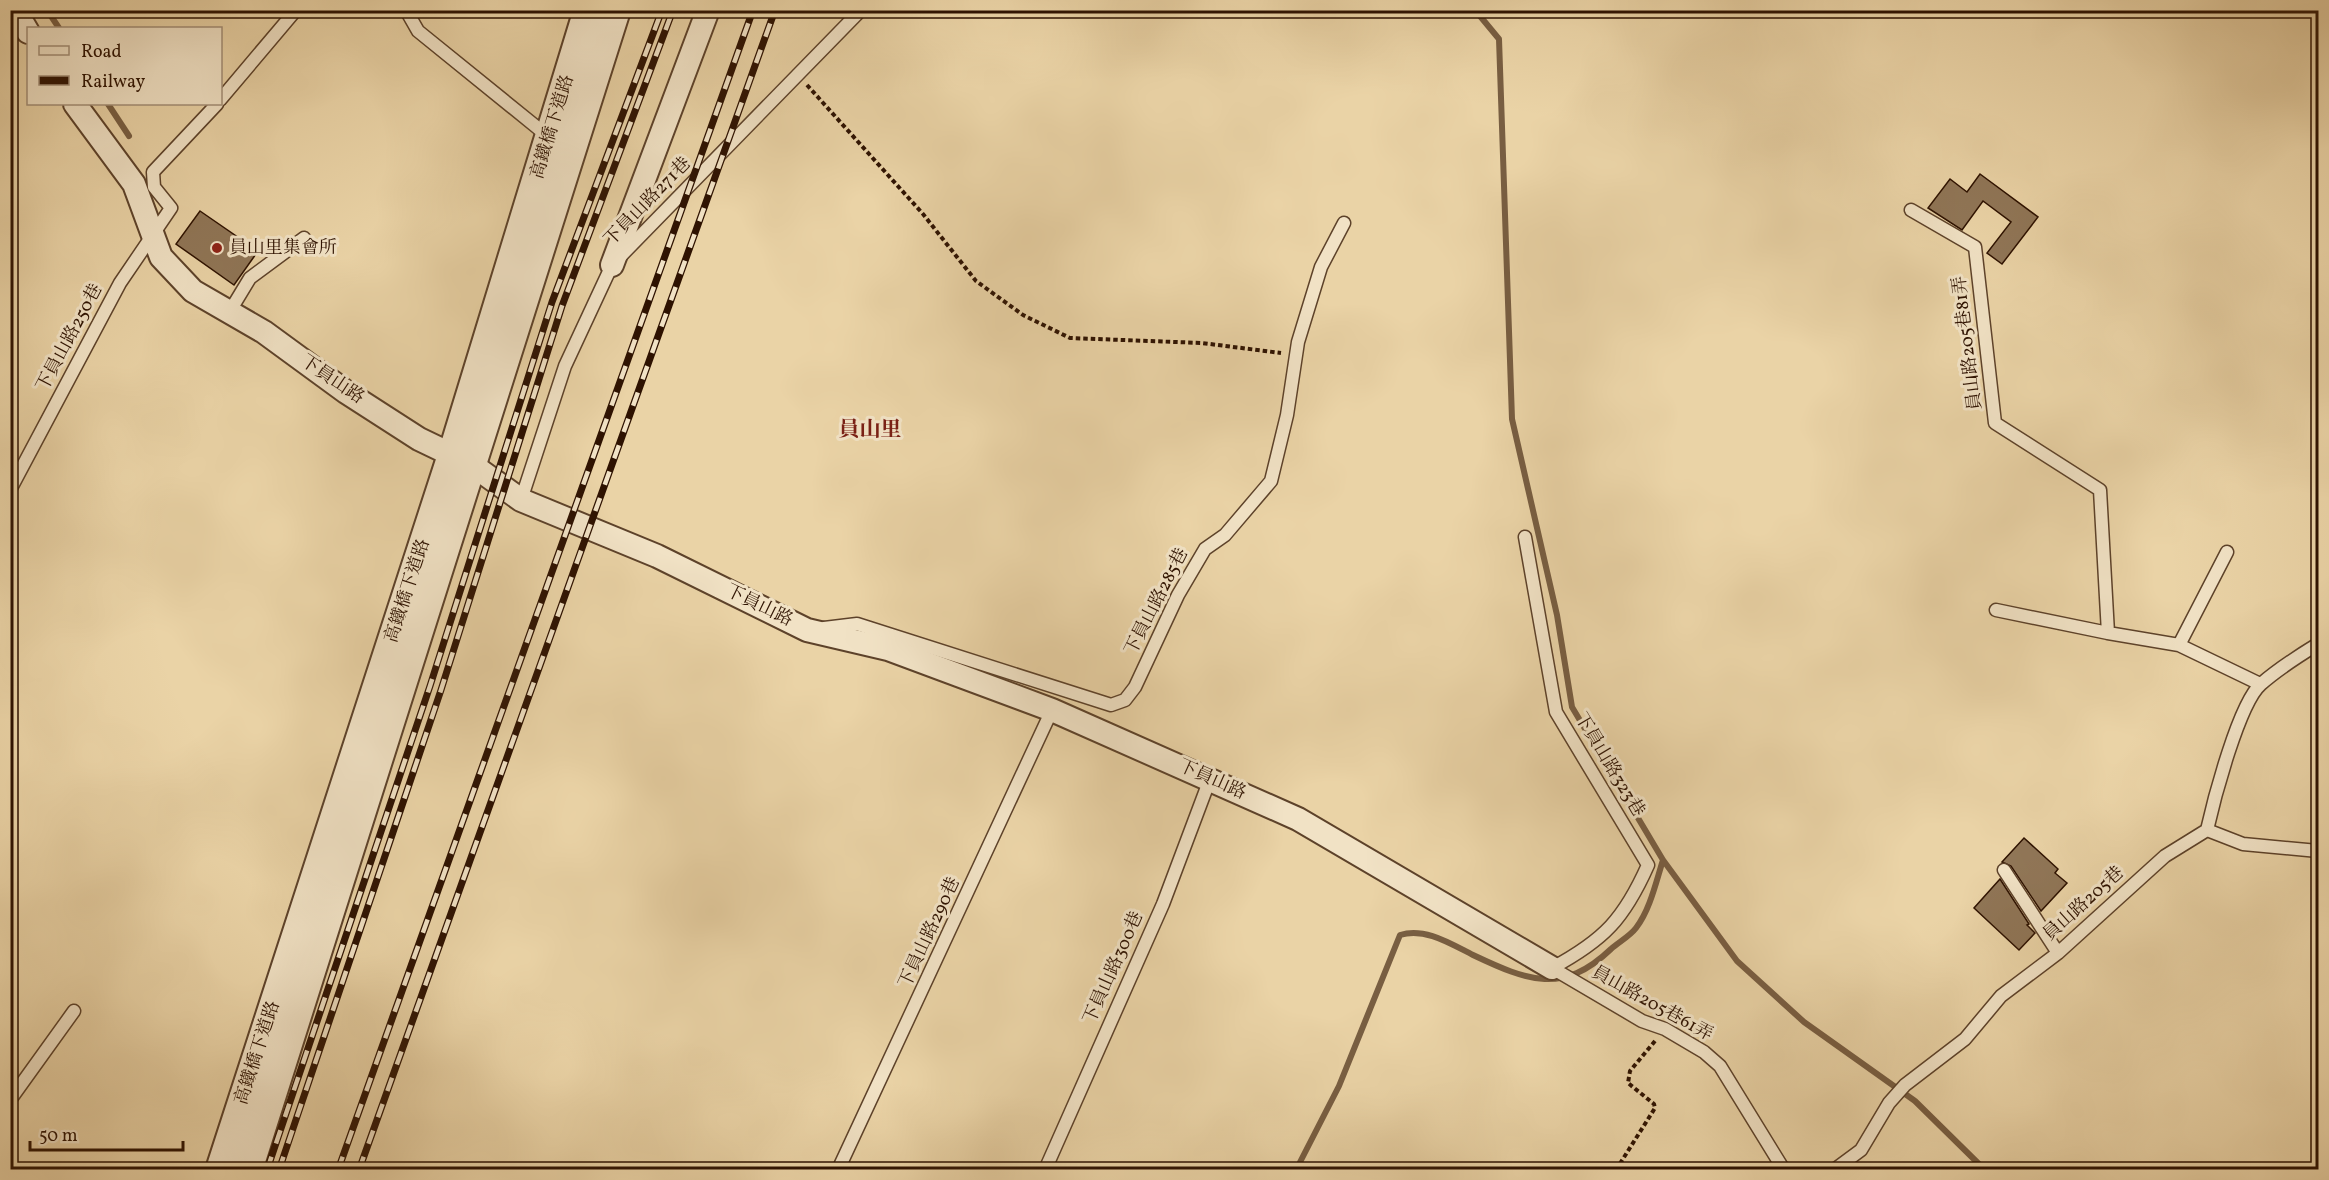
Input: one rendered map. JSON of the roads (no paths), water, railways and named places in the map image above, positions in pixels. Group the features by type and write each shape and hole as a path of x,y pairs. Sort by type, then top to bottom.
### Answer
{"street":[{"path":"15,10 27,30"},
{"name":"高鐵橋下道路","path":"248,1170 461,459 588,10"},
{"name":"高鐵橋下道路","path":"220,1170 616,10"},
{"path":"612,265 708,10"},
{"name":"下員山路","path":"76,105 134,184 161,257 193,291 230,311 346,392 419,439 461,459 521,500 657,556 807,630 888,649 1052,710 1210,779 1298,819 1552,968"}],"lane":[{"path":"222,98 296,10"},
{"path":"406,10 418,31 539,129"},
{"name":"下員山路271巷","path":"521,500 565,366 612,265 861,10"},
{"name":"下員山路250巷","path":"10,490 120,283 153,239 171,208 154,187 153,172 216,105"},
{"name":"員山路205巷81弄","path":"1911,210 1975,247 1995,423 2100,490 2108,633"},
{"name":"下員山路285巷","path":"807,630 857,624 1111,705 1125,700 1135,687 1178,595 1205,549 1225,535 1271,481 1287,415 1296,355 1322,267 1344,223"},
{"path":"230,311 249,278 304,238"},
{"name":"下員山路323巷","path":"1525,537 1556,712 1648,865 1635,894 1610,929 1583,951 1552,968"},
{"path":"2179,645 2227,552"},
{"path":"1996,610 2179,645 2260,684"},
{"path":"2319,644 2260,684 2248,704 2233,741 2215,792 2207,830 2243,844 2319,850"},
{"name":"下員山路290巷","path":"838,1170 1052,710"},
{"name":"下員山路300巷","path":"1045,1170 1163,904 1210,779"},
{"name":"員山路205巷","path":"1834,1170 1861,1150 1889,1103 1905,1084 1965,1039 2001,996 2058,953 2165,856 2207,830"},
{"path":"2004,870 2058,953"},
{"name":"員山路205巷61弄","path":"1552,968 1642,1022 1665,1029 1704,1052 1720,1066 1784,1170"},
{"path":"10,1100 74,1011"}],"waterway":[{"path":"47,10 58,27"},
{"path":"1475,10 1499,39 1512,419 1557,615 1572,707 1663,860 1737,961 1804,1022 1915,1101 1985,1170"},
{"path":"109,105 129,136"},
{"path":"1296,1170 1339,1086 1400,935 1409,933 1428,935 1511,972 1528,977 1561,978 1594,964 1634,931 1649,904 1663,860"}],"railway":[{"path":"267,1170 430,686 552,302 662,10"},
{"path":"279,1170 441,690 562,306 673,10"},
{"path":"338,1170 753,10"},
{"path":"359,1170 775,10"}],"place":[{"name":"員山里集會所","path":"217,248"}],"district":[{"name":"員山里","path":"870,430"}]}
